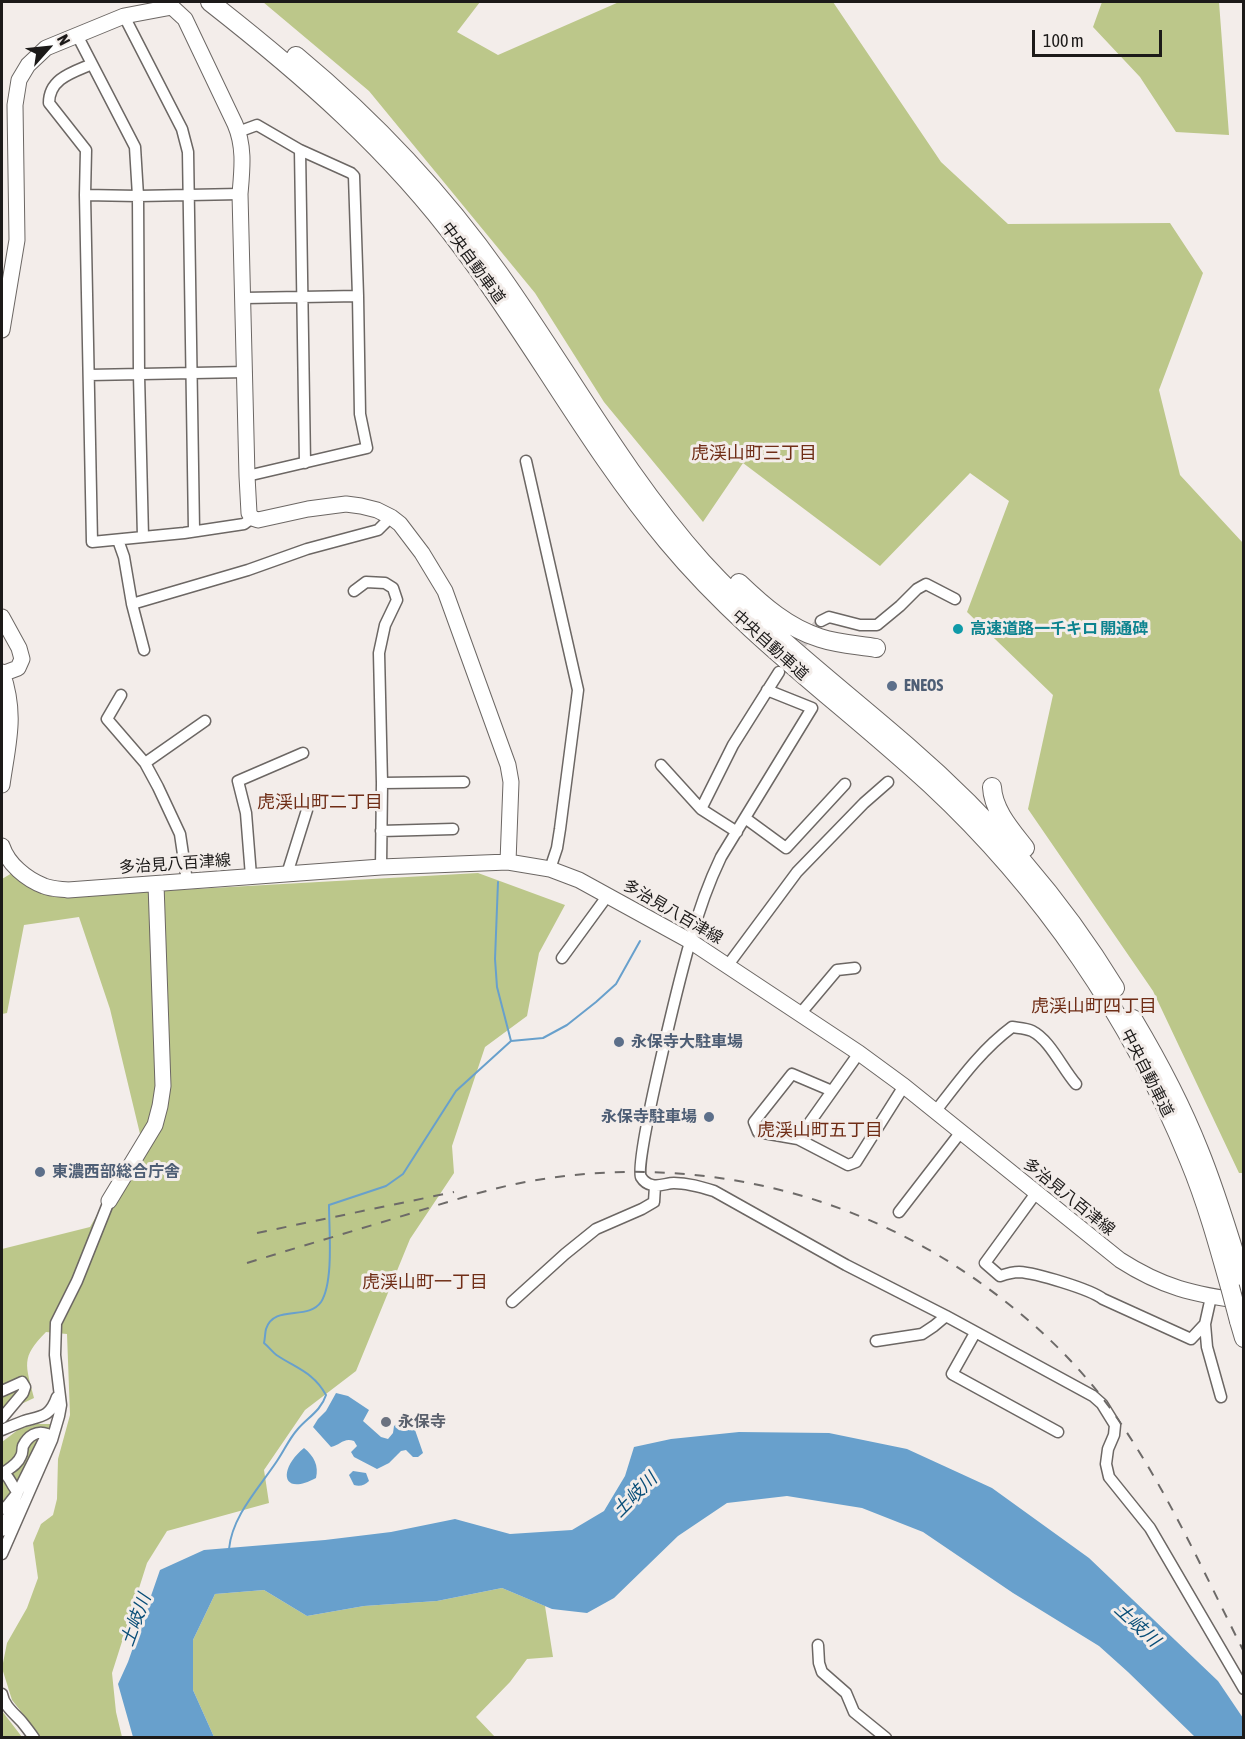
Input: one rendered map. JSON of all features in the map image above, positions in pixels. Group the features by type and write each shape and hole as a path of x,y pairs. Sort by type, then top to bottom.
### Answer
{"highway":[{"name":"中央自動車道","path":"210,2 316,90 360,130 428,203 495,292 618,477 690,568 740,620 933,787 993,848 1047,912 1101,989 1157,1088 1203,1197 1237,1286"},
{"name":"中央自動車道","path":"229,2 325,80 406,159 438,195 500,275 652,501 724,585 778,636 903,742 972,806 1042,885 1084,940 1149,1046 1194,1137 1212,1182 1237,1286 1241,1329"},
{"path":"594,417 631,466 676,519 732,576 776,616 820,638 876,648"},
{"path":"992,787 993,798 1005,820 1078,923 1107,975"}],"street":[{"path":"2,330 17,240 15,105 19,80 28,65 46,48 124,16 172,7 185,19 238,132 243,154 240,194 249,513 252,518 258,520 308,509 346,504 361,506 391,517 422,553 445,591 508,765 511,782 508,862"},
{"path":"124,16 182,129 188,152 194,530"},
{"path":"77,35 135,147 138,196 143,537"},
{"path":"93,64 62,78 49,98 50,104 86,150 92,542 244,524 252,518"},
{"path":"238,132 257,125 300,150 354,176 360,414 367,448 247,476"},
{"path":"300,150 305,463"},
{"path":"86,195 240,194"},
{"path":"244,298 358,296"},
{"path":"89,375 246,372"},
{"path":"526,461 578,690 560,829 550,869"},
{"path":"132,604 248,570 307,549 378,530 391,517"},
{"path":"118,540 124,557 132,604 144,650"},
{"path":"354,591 366,582 385,583 393,588 397,600 385,625 379,653 381,867"},
{"path":"821,621 830,617 860,625 877,624 917,589 926,584 955,599"},
{"path":"2,617 19,648 22,659 18,668 2,673 11,707 9,743 2,785"},
{"path":"701,809 733,745 779,672"},
{"path":"767,690 812,708 710,880 690,941 647,1123 639,1166 640,1176 646,1184 655,1186 674,1183 694,1185 714,1191 1093,1396 1102,1404 1115,1425 1106,1464 1109,1478 1150,1528 1244,1689"},
{"path":"121,695 107,719 145,764 158,787 180,834 187,881"},
{"path":"145,764 205,721"},
{"path":"250,876 246,813 238,781 303,753"},
{"path":"661,765 701,809 737,832"},
{"path":"382,783 464,782"},
{"path":"728,965 797,872 864,803 888,782"},
{"path":"745,818 786,848 845,784"},
{"path":"287,874 307,810"},
{"path":"381,831 453,829"},
{"name":"多治見八百津線","path":"2,846 6,867 45,887 68,890 381,867 508,862 550,869 579,880 690,941 859,1053 1120,1260 1143,1275 1174,1287 1211,1297 1244,1301"},
{"path":"2,1532 56,1426 61,1405 55,1355 56,1323 77,1281 109,1201 155,1125 160,1106 163,1086 156,884"},
{"path":"562,958 608,895"},
{"path":"800,1014 837,970 855,968"},
{"path":"935,1112 969,1067 996,1039 1012,1027 1032,1031 1052,1049 1066,1073 1076,1084"},
{"path":"798,1139 859,1053"},
{"path":"832,1091 792,1074 754,1122 758,1132 798,1139 848,1166 856,1162 903,1086"},
{"path":"899,1212 960,1133"},
{"path":"512,1302 596,1229 654,1202 655,1186"},
{"path":"1036,1193 985,1263 1000,1275 1019,1272 1095,1293 1103,1299 1191,1339 1205,1324"},
{"path":"1211,1297 1205,1324 1207,1347 1221,1397"},
{"path":"876,1341 922,1334 946,1316"},
{"path":"975,1333 952,1374 1058,1432"},
{"path":"2,1391 22,1382 25,1387 2,1418"},
{"path":"2,1430 44,1416 54,1407 59,1388"},
{"path":"44,1416 53,1420 56,1426"},
{"path":"2,1472 13,1467 21,1457 30,1435 41,1432 47,1434 46,1443"},
{"path":"2,1472 8,1476 19,1497 2,1554"},
{"path":"2,1509 19,1497"},
{"path":"818,1645 822,1672 846,1693 854,1712 886,1737"},
{"path":"2,1694 13,1714 34,1737"}],"green space":[{"path":"263,2 480,2 457,32 498,55 619,2 833,2 941,162 1008,224 1170,223 1203,273 1159,390 1180,475 1243,543 1243,1173 1239,1173 1153,991 1028,809 1053,695 967,612 1009,501 970,473 880,566 743,463 703,522 604,402 535,293 369,91"},
{"path":"1102,2 1219,2 1229,135 1176,132 1140,77 1093,27"},
{"path":"12,873 53,897 478,873 565,905 539,953 527,1016 485,1047 452,1146 454,1173 410,1239 356,1371 305,1410 264,1470 269,1503 167,1531 147,1563 112,1673 116,1712 122,1737 40,1737 12,1700 2,1668 7,1643 27,1608 38,1578 33,1543 41,1524 53,1515 57,1499 58,1459 70,1415 67,1334 46,1332 32,1349 27,1362 34,1398 2,1413 2,1249 90,1227 141,1138 110,1009 79,917 24,925 7,1013 2,1014 2,879"},
{"path":"37,1424 55,1425 2,1547 2,1442 19,1429"},
{"path":"502,1588 545,1606 553,1657 527,1659 510,1682 476,1717 495,1737 214,1737 193,1690 193,1640 215,1594 264,1590 307,1616 364,1606 437,1601"},
{"path":"2,1711 22,1737 2,1737"}],"water":[{"path":"336,1393 348,1396 369,1410 363,1421 381,1437 388,1439 393,1433 394,1426 400,1422 406,1429 415,1430 423,1453 418,1457 413,1457 406,1450 401,1451 389,1463 377,1469 354,1457 351,1452 357,1446 354,1441 345,1441 331,1447 313,1427 326,1411"},
{"name":"土岐川","path":"739,1432 829,1433 907,1449 992,1488 1089,1558 1218,1681 1243,1718 1243,1737 1195,1737 1099,1646 1013,1593 923,1532 862,1508 787,1496 727,1503 678,1536 614,1598 587,1613 552,1609 502,1588 437,1601 364,1606 307,1616 264,1590 215,1594 193,1640 193,1690 214,1737 133,1737 118,1684 160,1570 204,1550 391,1532 455,1519 510,1534 572,1530 604,1511 625,1476 634,1447 671,1439"},
{"path":"304,1448 315,1462 316,1478 296,1484 287,1478 287,1472 290,1464"},
{"path":"353,1471 366,1473 369,1481 366,1484 354,1485 349,1475"}],"waterway":[{"path":"498,882 495,959 497,987 511,1041"},
{"path":"229,1549 235,1525 247,1503 294,1434 317,1410 326,1395 311,1376 276,1355 264,1343 270,1321 283,1314 308,1311 321,1302 328,1282 329,1205 386,1186 403,1174 456,1091 511,1041 543,1038 567,1025 596,1002 616,984 640,941"}],"tunnel":[{"path":"792,655 821,621"}],"railway":[{"path":"247,1263 486,1191 531,1181 590,1174 650,1172 709,1176 767,1187 824,1203 879,1224 932,1251 1000,1297 1035,1326 1082,1373 1110,1408 1148,1466 1182,1527 1244,1652"},
{"path":"257,1233 454,1192"}],"place":[{"name":"高速道路一千キロ 開通碑","path":"958,629"},
{"name":"ENEOS","path":"892,686"},
{"name":"永保寺大駐車場","path":"619,1042"},
{"name":"永保寺駐車場","path":"709,1117"},
{"name":"東濃西部総合庁舎","path":"40,1172"},
{"name":"永保寺","path":"386,1422"}],"district":[{"name":"虎渓山町三丁目","path":"754,453"},
{"name":"虎渓山町二丁目","path":"320,802"},
{"name":"虎渓山町四丁目","path":"1094,1006"},
{"name":"虎渓山町五丁目","path":"820,1130"},
{"name":"虎渓山町一丁目","path":"425,1282"}]}
